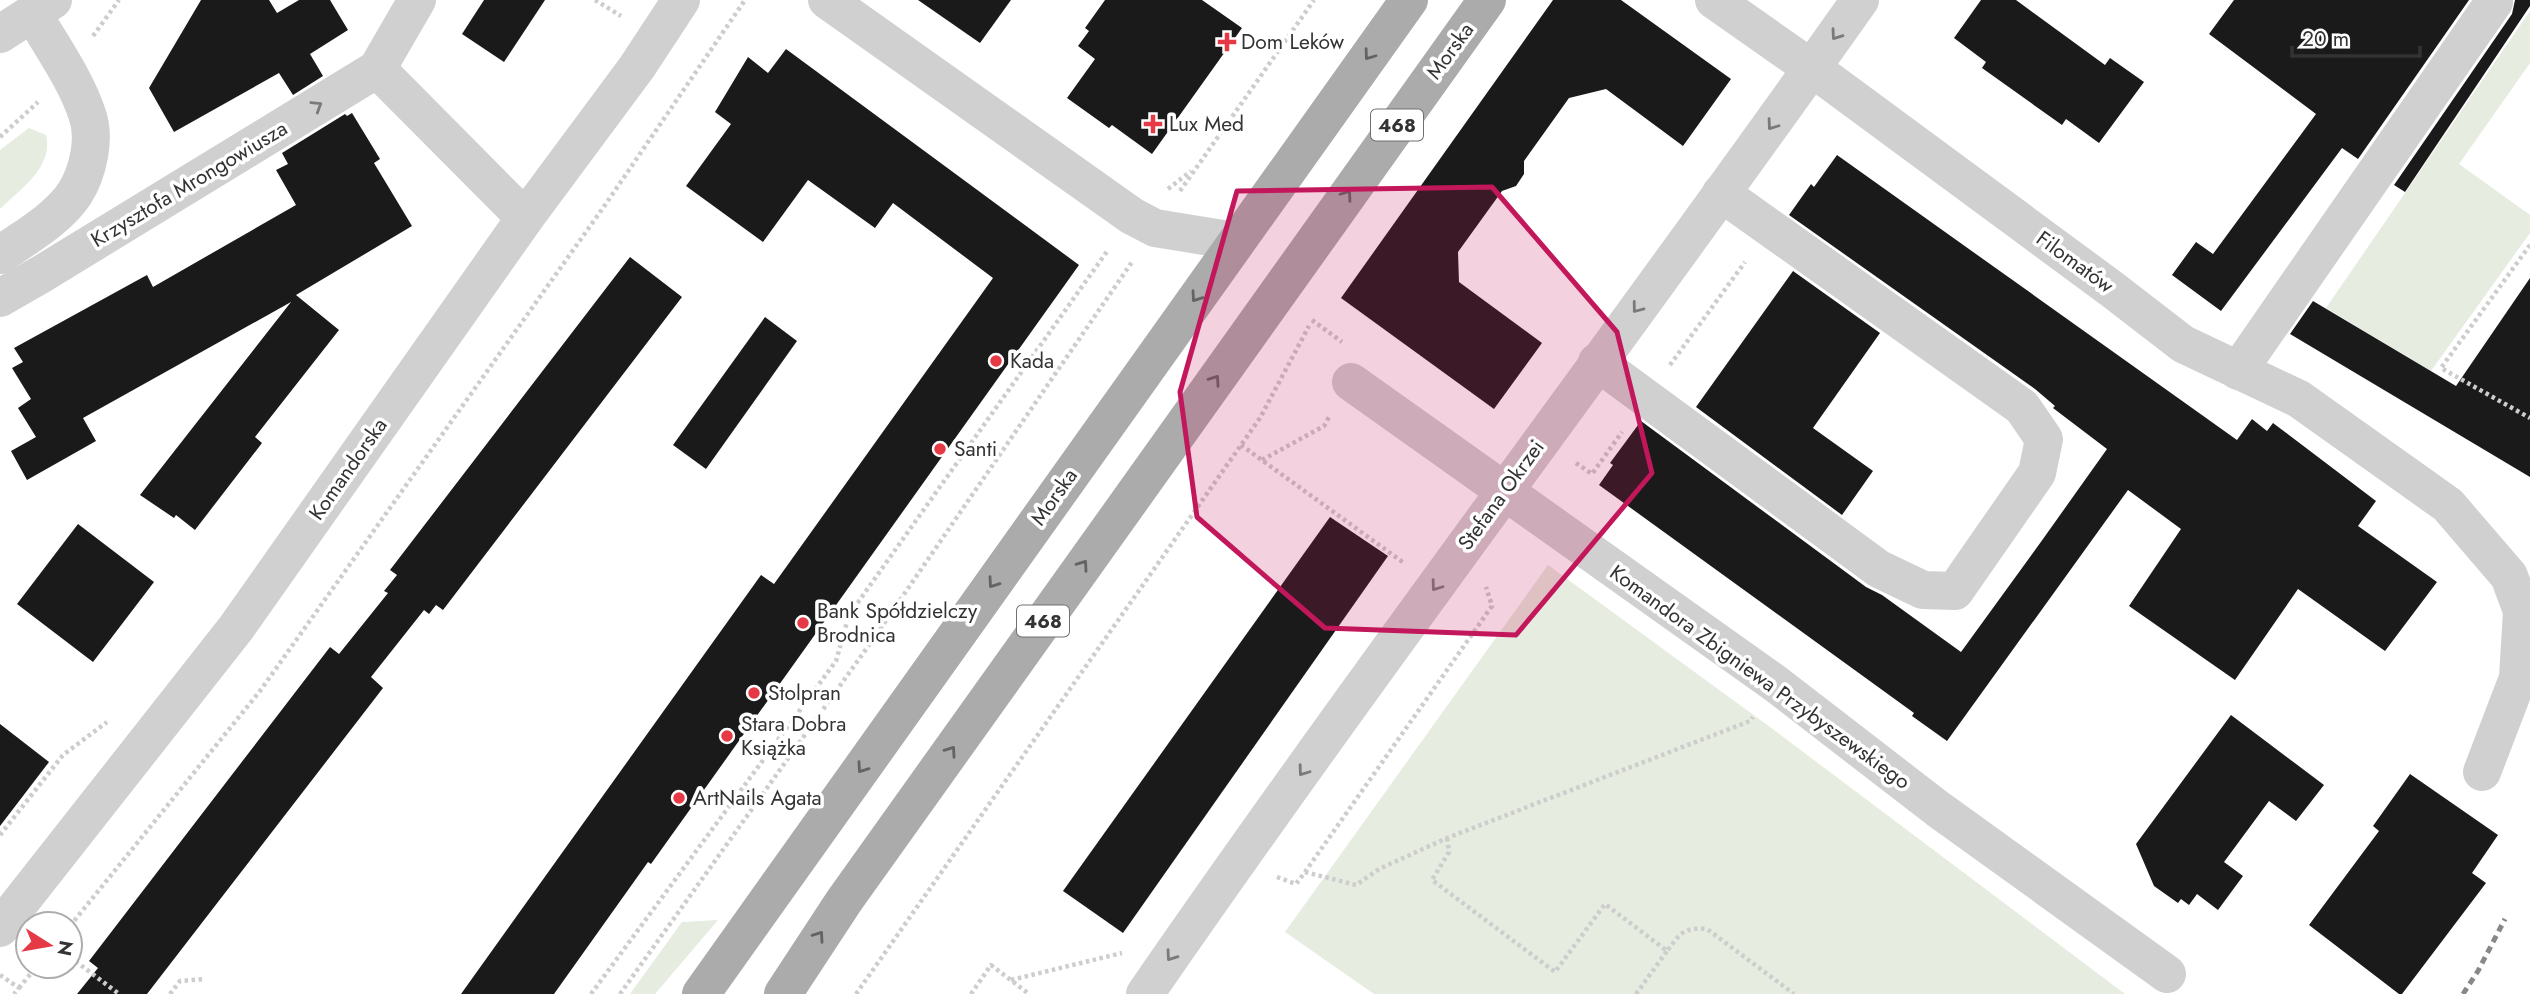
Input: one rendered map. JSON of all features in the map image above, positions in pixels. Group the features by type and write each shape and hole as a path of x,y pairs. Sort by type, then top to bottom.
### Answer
{"main road":[{"name":"Morska","path":"701,994 1409,0"},
{"name":"Morska","path":"783,994 852,889 1487,0"}],"street":[{"name":"Krzysztofa Mrongowiusza","path":"0,298 377,69 417,0"},
{"name":"Komandorska","path":"0,928 236,628 525,218 637,67 681,0"},
{"path":"827,0 1144,222 1235,242"},
{"name":"Filomatów","path":"1714,0 2092,274 2183,344 2299,399 2448,505 2509,576 2522,611 2518,678 2482,772"},
{"name":"Stefana Okrzei","path":"1145,994 1503,490 1860,0"},
{"path":"2238,371 2494,2"},
{"path":"0,34 43,7 65,69 88,116 90,145 86,169 75,193 52,217 0,255"},
{"path":"377,69 525,218"},
{"path":"1597,362 1879,569 1923,590 1955,591 2037,473 2044,439 2022,407 1721,193"},
{"name":"Komandora Zbigniewa Przybyszewskiego","path":"1351,382 1776,684 1938,810 2167,974"}],"path":[{"path":"595,0 624,17"},
{"path":"83,910 260,691 603,208 745,0"},
{"path":"591,994 836,661 849,615 1144,222 1194,169 1314,0"},
{"path":"0,137 41,100 65,69"},
{"path":"620,994 874,638 1144,222 1194,169"},
{"path":"2530,245 2441,369 2530,418"},
{"path":"856,994 1260,418 1312,320 1335,337"},
{"path":"1262,460 1324,426 1351,382"},
{"path":"1241,445 1414,570"},
{"path":"1485,584 1492,606 1306,872 1356,885 1379,869 1447,838 1750,721 1776,684"},
{"path":"0,835 63,755 111,719"},
{"path":"1447,838 1449,852 1432,880 1555,972 1605,904 1667,951"},
{"path":"1636,994 1681,932 1692,928 1707,929 1794,994"},
{"path":"971,994 991,965 1029,994"},
{"path":"84,968 119,994"},
{"path":"0,975 19,988"},
{"path":"170,994 180,981 205,979"},
{"path":"13,994 26,980"}],"highlighted area":[{"path":"1492,187 1617,332 1652,473 1516,635 1325,628 1197,517 1180,392 1237,191"}],"shaded area":[{"path":"2530,11 2530,63 2459,164 2530,215 2530,233 2431,371 2326,308"},
{"path":"29,128 46,135 45,157 34,176 0,209 0,150"},
{"path":"1548,565 1770,727 2125,994 1374,994 1285,932"},
{"path":"718,920 655,994 630,994 682,922"}],"building":[{"path":"201,0 269,0 277,13 299,0 330,0 348,30 310,54 323,76 293,95 279,73 174,132 149,88"},
{"path":"484,0 545,0 504,62 462,34"},
{"path":"918,0 1011,0 980,43"},
{"path":"1105,0 1202,0 1242,28 1152,154 1112,125 1109,128 1067,98 1095,59 1078,46 1089,31 1085,28"},
{"path":"1553,0 1621,0 1731,79 1683,146 1606,89 1569,98 1524,161 1524,174 1516,186 1502,191 1458,252 1459,282 1542,343 1494,409 1341,298"},
{"path":"1981,0 2016,0 2105,65 2110,58 2144,82 2099,143 2066,119 2062,125 1982,68 1986,62 1954,38"},
{"path":"2234,0 2469,0 2358,159 2342,148 2221,311 2172,275 2196,242 2213,254 2316,114 2209,34"},
{"path":"2515,0 2530,0 2530,6 2405,192 2394,185 2512,14"},
{"path":"786,49 1079,265 651,864 648,862 554,994 461,994 761,575 774,584 993,278 893,203 875,228 808,180 763,242 686,186 731,124 715,112 748,57 768,73"},
{"path":"352,113 380,159 374,163 412,226 296,295 339,330 255,437 262,443 195,530 176,515 174,518 140,495 291,302 83,418 96,441 27,480 11,451 36,437 18,408 31,399 12,368 23,362 14,348 147,275 153,287 296,205 276,170 288,164 282,153 345,114 347,116"},
{"path":"1837,155 2237,440 2252,419 2267,431 2273,423 2376,501 2358,526 2437,582 2385,651 2298,589 2235,680 2129,606 2181,529 2128,490 1947,741 1912,716 1914,713 1599,485 1613,465 1610,463 1641,421 1866,587 1882,595 1961,652 2043,539 2107,449 2053,408 2055,406 2035,389 1789,215 1811,184 1814,187"},
{"path":"630,257 682,297 443,610 436,605 429,614 424,610 371,677 383,688 147,994 77,994 98,968 89,961 330,647 339,654 388,593 384,591 397,575 390,570"},
{"path":"1793,271 1880,333 1813,428 1873,471 1842,515 1696,407"},
{"path":"2530,278 2530,477 2290,334 2313,301 2456,386"},
{"path":"765,317 797,341 706,469 673,445"},
{"path":"1330,517 1388,556 1123,933 1063,891"},
{"path":"78,524 154,582 93,662 17,604"},
{"path":"2231,715 2324,785 2296,821 2269,801 2224,862 2243,876 2218,910 2197,894 2189,905 2181,899 2178,903 2154,886 2136,844"},
{"path":"0,724 49,762 0,826"},
{"path":"2410,774 2498,835 2472,873 2486,883 2402,994 2399,994 2309,925 2379,831 2373,826"}],"railway":[{"path":"2463,994 2505,919"}],"place":[{"name":"Dom Leków","path":"1227,42"},
{"name":"Lux Med","path":"1153,124"},
{"name":"Kada","path":"996,361"},
{"name":"Santi","path":"940,449"},
{"name":"Bank Spółdzielczy Brodnica","path":"803,623"},
{"name":"Stolpran","path":"754,693"},
{"name":"Stara Dobra Książka","path":"727,736"},
{"name":"ArtNails Agata","path":"679,798"}]}
